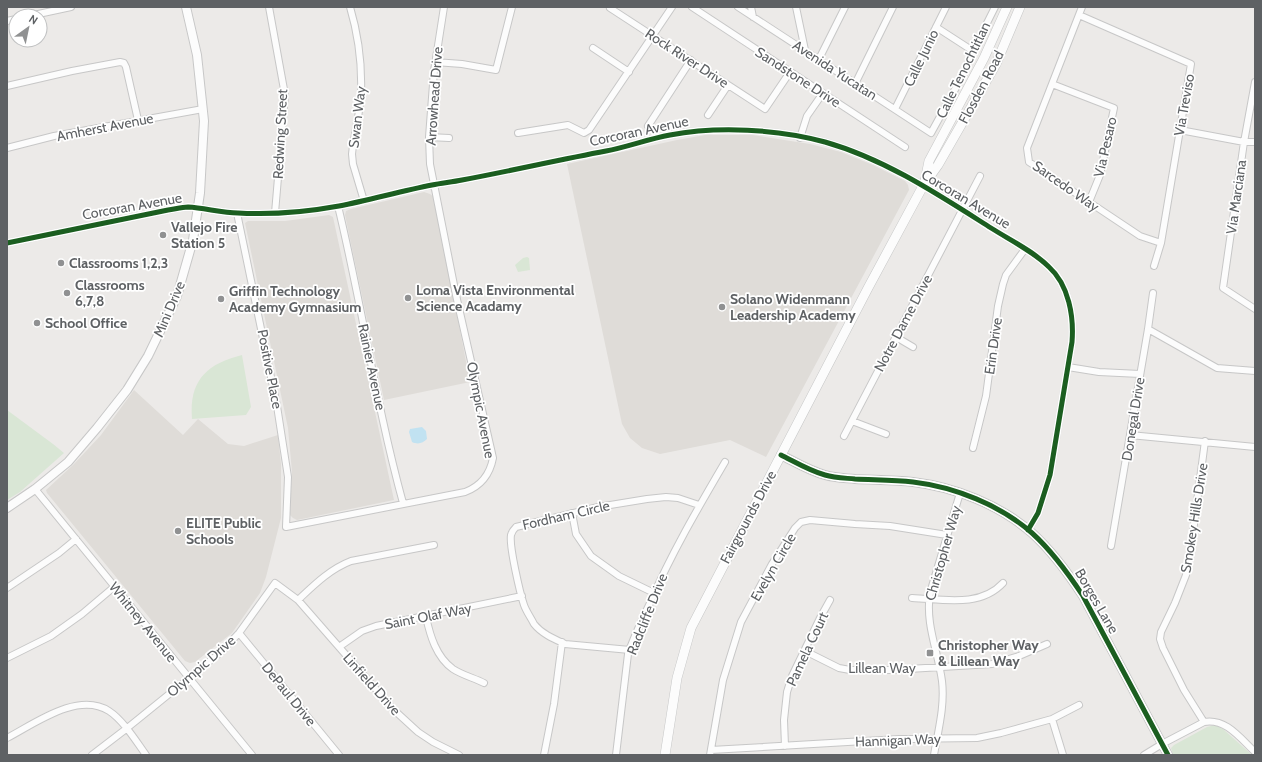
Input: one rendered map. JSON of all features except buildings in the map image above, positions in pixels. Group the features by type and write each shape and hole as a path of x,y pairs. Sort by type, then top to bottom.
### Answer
{"main road":[{"name":"Flosden Road","path":"929,161 984,58 1007,7"},
{"name":"Flosden Road","path":"938,165 996,64 1020,7"},
{"name":"Fairgrounds Drive","path":"923,186 929,161"},
{"name":"Fairgrounds Drive","path":"665,755 677,678 691,628 868,288 923,186 938,165"}],"street":[{"path":"48,12 71,7"},
{"name":"Mini Drive","path":"7,508 35,489 61,468 127,390 148,356 177,296 193,240 198,209 204,121 197,55 186,7"},
{"name":"Redwing Street","path":"268,7 285,95 275,213"},
{"name":"Swan Way","path":"350,7 357,38 361,75 361,94 352,154 353,164 364,201"},
{"name":"Arrowhead Drive","path":"434,184 430,164 429,137 435,62 444,7"},
{"path":"435,62 462,64 496,70 512,7"},
{"path":"518,133 568,125 584,133 589,130 600,116 672,7"},
{"name":"Sandstone Drive","path":"692,7 905,147"},
{"name":"Avenida Yucatan","path":"738,7 931,133"},
{"path":"751,7 753,17"},
{"path":"796,7 805,50"},
{"path":"819,59 845,7"},
{"path":"855,84 893,7"},
{"name":"Calle Junio","path":"895,109 946,7"},
{"name":"Calle Tenochtitlan","path":"931,133 964,73 994,7"},
{"name":"Sarcedo Way","path":"1082,7 1027,148 1029,162 1140,236 1161,243"},
{"name":"Rock River Drive","path":"610,8 765,109 790,72"},
{"name":"Via Treviso","path":"1079,15 1191,64 1161,243 1154,266"},
{"path":"936,27 973,51"},
{"path":"593,48 629,72"},
{"path":"648,126 691,60"},
{"path":"7,86 72,71 120,62 124,63 138,120"},
{"name":"Via Marciana","path":"1255,82 1244,142 1223,288 1255,310"},
{"name":"Via Pesaro","path":"1052,84 1114,108 1100,175 1089,202"},
{"path":"708,115 728,85"},
{"path":"800,138 807,116 822,93"},
{"name":"Amherst Avenue","path":"7,148 54,136 203,109"},
{"name":"Corcoran Avenue","path":"7,243 187,207 237,214 297,212 338,206 434,184 610,150 668,136 692,132 734,130 767,132 825,142 856,153 923,186 1025,249 1052,270 1062,285 1067,297 1072,321 1072,336 1068,367 1050,475 1038,513 1028,530"},
{"path":"1180,130 1244,142 1255,142"},
{"path":"429,137 449,138"},
{"name":"Notre Dame Drive","path":"844,436 980,176"},
{"name":"Olympic Avenue","path":"286,527 465,492 474,489 488,473 492,464 493,458 456,295 434,184"},
{"name":"Rainier Avenue","path":"338,206 376,381 383,421 403,503"},
{"name":"Positive Place","path":"237,214 277,406 288,477 286,527"},
{"name":"Erin Drive","path":"973,448 986,396 998,306 1003,284 1006,275 1025,249"},
{"name":"Donegal Drive","path":"1111,546 1153,293"},
{"path":"1148,329 1217,368 1255,371"},
{"path":"896,338 913,347"},
{"path":"1068,367 1106,373 1140,374"},
{"path":"852,421 886,434"},
{"path":"1130,434 1255,447"},
{"name":"Smokey Hills Drive","path":"1204,722 1184,690 1160,639 1161,632 1186,575 1205,441"},
{"name":"Borges Lane","path":"781,456 824,475 837,478 912,482 935,486 960,493 992,506 1028,530 1053,555 1067,572 1083,596 1168,755"},
{"name":"Radcliffe Drive","path":"616,755 630,650 662,575 725,462"},
{"name":"Whitney Avenue","path":"35,489 252,755"},
{"name":"Christopher Way","path":"934,755 942,703 942,683 940,667 929,624 928,607 929,598 960,493"},
{"name":"Fordham Circle","path":"630,650 562,642 546,635 535,625 524,606 511,546 511,535 516,527 598,507 666,497 678,498 700,505"},
{"path":"572,513 576,534 591,556 619,576 654,593"},
{"name":"Evelyn Circle","path":"711,753 723,680 742,622 772,564 795,528 802,522 810,520 890,526 947,534"},
{"path":"7,588 59,553 76,539"},
{"path":"298,600 330,571 340,565 351,561 434,546"},
{"name":"Olympic Drive","path":"92,755 221,652 239,634 275,582 298,600"},
{"path":"912,598 960,601 986,596 996,591 1003,584"},
{"path":"7,658 51,636 82,614 114,587"},
{"name":"Saint Olaf Way","path":"339,647 362,631 376,626 426,617 522,596"},
{"name":"Linfield Drive","path":"298,600 394,710 433,742 459,755"},
{"name":"Pamela Court","path":"785,746 784,720 787,692 792,676 830,600"},
{"path":"426,617 430,635 443,661 453,669 484,683"},
{"name":"DePaul Drive","path":"239,634 339,755"},
{"path":"544,755 554,704 562,642"},
{"name":"Lillean Way","path":"805,651 832,665 850,670 892,670 992,664 1019,656 1046,644"},
{"path":"7,738 44,718 68,708 82,704 96,705 109,711 119,720 146,755"},
{"name":"Hannigan Way","path":"711,753 785,746 937,738 978,738 1052,719 1079,706"},
{"path":"1052,719 1063,755"},
{"path":"1144,755 1204,722 1211,721 1223,724 1255,752"}],"shaded area":[{"name":"Solano Widenmann Leadership Academy","path":"705,135 753,135 810,144 841,152 873,165 905,181 909,190 766,457 730,440 660,454 642,448 630,438 622,424 567,164"},
{"name":"Loma Vista Environmental Science Acadamy","path":"424,192 434,197 470,382 384,400 345,215 346,211 351,209"},
{"path":"329,215 333,217 394,500 297,520 290,515 292,472 288,428 245,223 248,221 285,221"},
{"name":"ELITE Public Schools","path":"134,390 183,435 198,419 228,444 244,446 278,435 281,464 281,518 266,577 260,593 232,633 195,662 190,663 185,661 46,490 74,464 101,435"}],"green space":[{"path":"523,258 529,258 530,270 518,272 515,265"},
{"path":"242,355 251,407 246,415 192,419 193,394 202,376 219,363"},
{"path":"7,410 64,453 20,492 7,500"},
{"path":"1215,725 1223,729 1252,755 1173,755 1171,748 1174,745 1207,727"}],"water":[{"path":"422,427 426,431 427,439 420,443 412,442 409,432 410,429"}],"cycle path":[{"path":"7,243 183,207 232,213 263,214 327,208 351,204 432,185 480,177 606,151 688,132 707,130 748,130 788,134 825,142 869,158 911,179 1021,246 1043,261 1056,274 1066,292 1071,312 1072,342 1050,475 1038,513 1028,530"},
{"path":"781,455 808,469 829,476 913,482 945,488 991,506 1006,514 1032,533 1066,571 1083,596 1168,755"}],"place":[{"name":"Vallejo Fire Station 5","path":"163,235"},
{"name":"Classrooms 1,2,3","path":"61,263"},
{"name":"Classrooms 6,7,8","path":"67,293"},
{"name":"Loma Vista Environmental Science Acadamy","path":"408,298"},
{"name":"Griffin Technology Academy Gymnasium","path":"221,299"},
{"name":"Solano Widenmann Leadership Academy","path":"722,307"},
{"name":"School Office","path":"37,323"},
{"name":"ELITE Public Schools","path":"178,531"},
{"name":"Christopher Way & Lillean Way","path":"930,653"}]}
